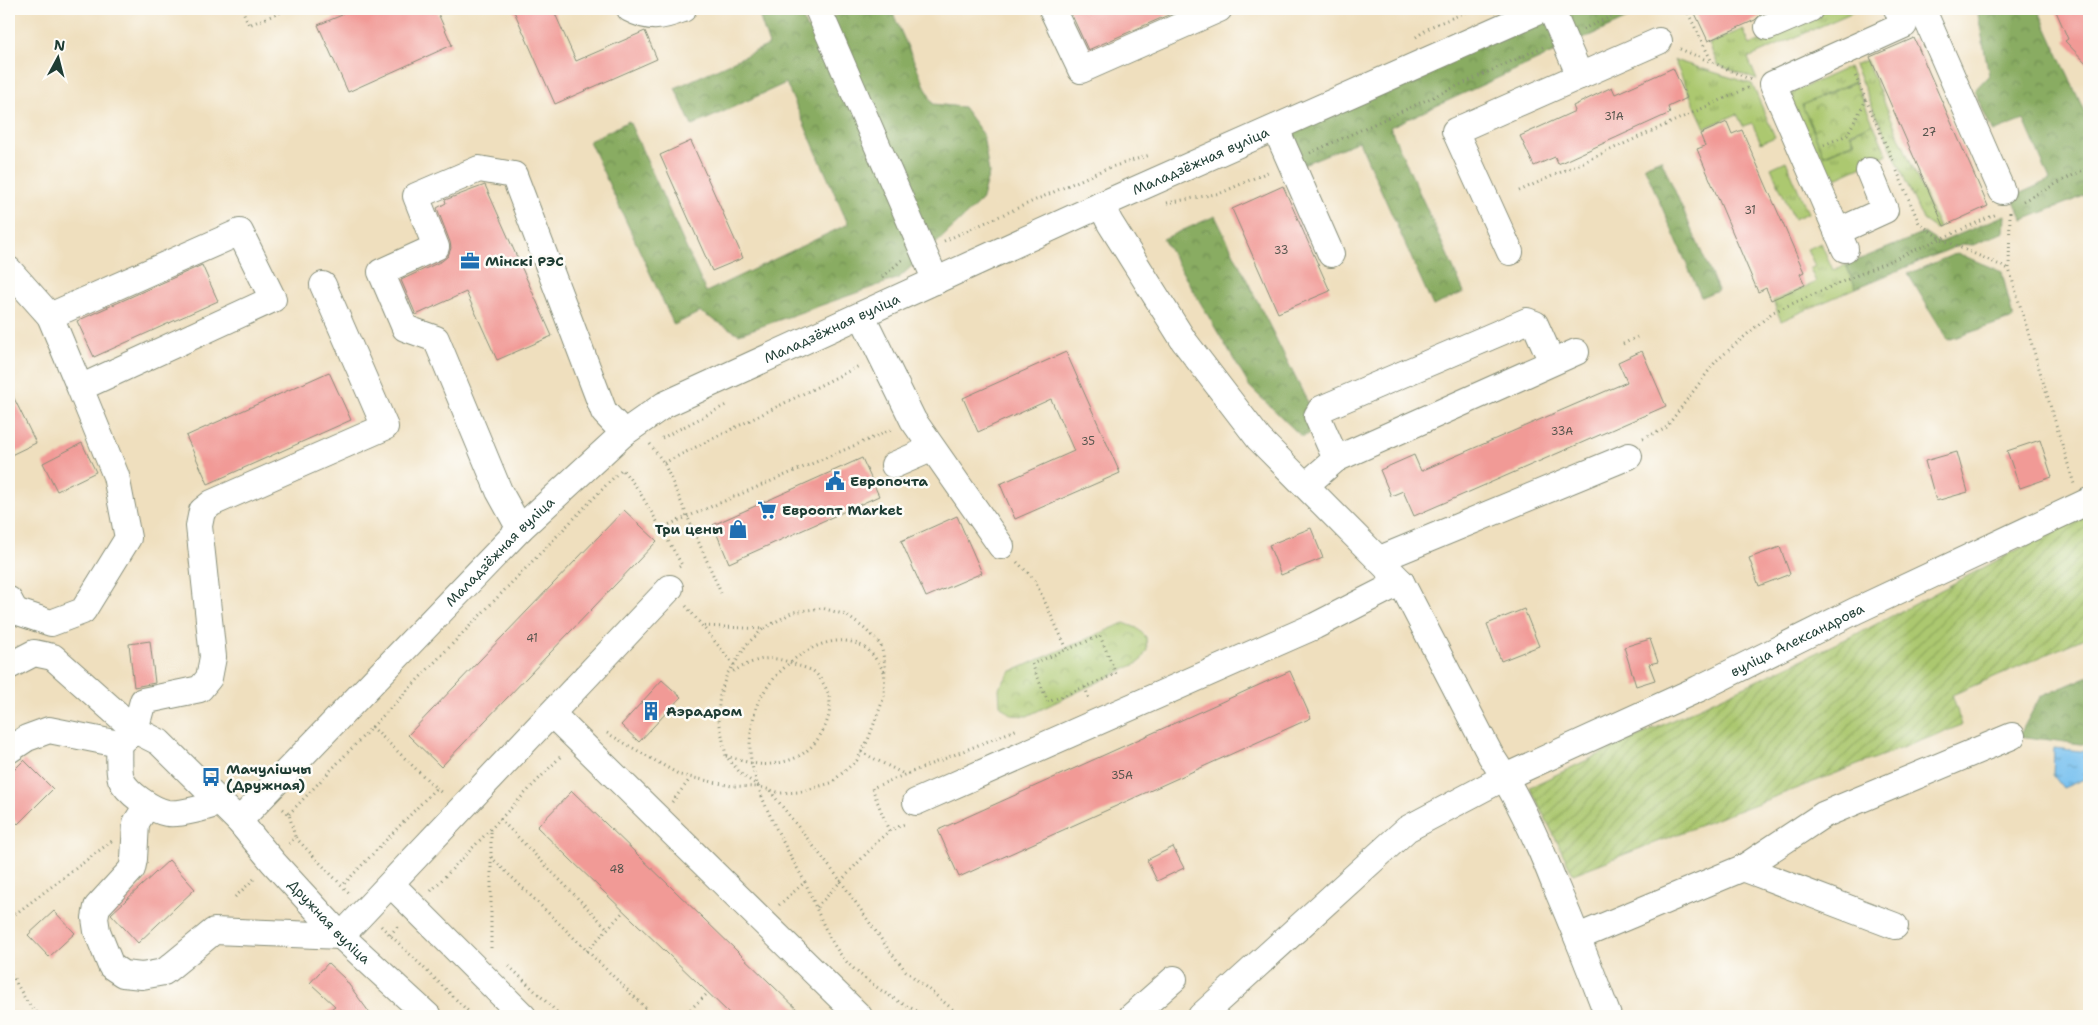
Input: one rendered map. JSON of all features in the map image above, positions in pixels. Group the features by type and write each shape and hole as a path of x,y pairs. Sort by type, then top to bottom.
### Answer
{"street":[{"path":"630,9 641,15 662,17 683,9"},
{"path":"818,9 936,281"},
{"path":"1052,9 1081,70 1219,9"},
{"name":"Маладзёжная вуліца","path":"239,821 520,529 624,433 664,405 1101,205 1543,9"},
{"path":"1552,9 1580,76"},
{"path":"1768,27 1810,9"},
{"path":"1869,171 1885,210 1841,240 1773,84 1845,51 1917,14 2006,200"},
{"path":"1510,252 1455,131 1659,41"},
{"path":"1276,129 1330,254"},
{"path":"520,529 499,491 436,338 405,328 381,272 436,247 416,196 479,169 514,175 604,412 624,433"},
{"path":"1101,205 1110,223 1184,342 1259,439 1401,582 1544,854 1608,1016"},
{"path":"50,316 240,232 273,298 80,388"},
{"path":"9,270 50,316 116,476 128,538 83,611 51,623 15,611 9,600"},
{"path":"323,285 385,427 212,503 202,511 199,526 213,657 209,678 200,689 143,701 127,737 121,779 133,794 141,814 132,869 97,907 97,931 111,966 123,974 142,976 164,972 214,931 342,936 670,588"},
{"path":"862,316 913,420 931,449 1001,546"},
{"path":"1336,459 1318,416 1321,409 1527,321 1535,324 1552,362"},
{"path":"1306,485 1336,459 1576,352"},
{"path":"894,465 931,449"},
{"path":"1380,559 1629,456"},
{"name":"вуліца Александрова","path":"1201,1016 1407,829 1505,777 1698,689 1855,611 2086,502"},
{"path":"916,802 1315,626 1401,582"},
{"path":"9,666 34,653 53,658 91,693 127,737"},
{"path":"552,714 859,1016"},
{"path":"9,750 27,738 49,730 127,737"},
{"path":"1578,937 1743,868 1823,815 2012,736"},
{"name":"Дружная вуліца","path":"127,737 159,742 239,821 272,862 342,936 428,1016"},
{"path":"141,814 207,808 220,802"},
{"path":"1743,868 1895,926"},
{"path":"391,884 523,1016"},
{"path":"1132,1016 1174,979"}],"path":[{"path":"242,9 249,25 289,9"},
{"path":"1427,100 1628,9"},
{"path":"1686,9 1712,62"},
{"path":"1519,191 1758,84 1712,62 1659,41"},
{"path":"1845,51 1919,223 1941,239 2009,269"},
{"path":"1804,154 1847,135 1866,100"},
{"path":"1773,312 1941,239 2006,200 2089,167"},
{"path":"2006,200 2009,269 2072,478 2086,502"},
{"path":"1623,344 1637,337"},
{"path":"664,463 882,355"},
{"path":"650,444 664,463 721,593"},
{"path":"288,814 622,469 637,488 661,528"},
{"path":"1001,546 1034,579 1067,649"},
{"path":"670,588 704,626 734,665"},
{"path":"390,935 569,746 579,733 605,732 680,775 732,786 760,787 781,793 799,792 831,783 857,760 868,740 884,697 885,664 881,645 865,629 846,615 822,608 793,612 763,628 747,644 727,674 720,694 718,715 726,756 742,775 760,787"},
{"path":"704,626 763,628"},
{"path":"1100,636 1116,674 1085,687 1048,702 1032,664 1100,636"},
{"path":"885,674 873,655 861,645 844,641 829,642 813,648 789,662 767,688 758,705 750,747 752,762 778,836 806,882 841,955 854,968 889,995 924,1014 932,1016"},
{"path":"726,756 769,765 799,756 824,730 831,714 830,700 824,684 814,672 789,662 773,657 752,661 727,674"},
{"path":"1085,687 1090,700"},
{"path":"342,886 436,788 372,727"},
{"path":"861,752 905,774"},
{"path":"770,790 840,880 888,949 906,971 961,1016"},
{"path":"9,922 14,915 141,814"},
{"path":"500,819 608,928"},
{"path":"491,828 491,948"},
{"path":"817,907 840,880 889,831"},
{"path":"491,857 654,1016"},
{"path":"761,920 806,882"},
{"path":"587,951 624,911"},
{"path":"9,970 27,1002 40,1016"},
{"path":"683,1016 708,993"}],"green space":[{"path":"757,9 799,9 807,29 837,15 835,9 891,9 933,104 963,107 983,134 989,173 981,201 899,278 739,334 700,312 674,325 589,141 629,121 706,292 848,224 786,83 692,126 675,88 769,45"},
{"path":"1560,9 1649,9 1390,127 1464,292 1433,306 1359,141 1299,166 1285,132"},
{"path":"1830,9 1860,9 1748,58 1757,80 1718,65 1709,44 1743,29 1750,45"},
{"path":"1977,9 2038,9 2089,122 2089,194 2023,220 2012,197 2050,180 2024,120 1993,132 1974,91 1989,75"},
{"path":"1674,60 1752,84 1775,137 1761,143 1752,123 1743,126 1737,114 1705,128"},
{"path":"1866,60 1939,228 1936,229 1923,220 1854,65"},
{"path":"1849,67 1855,81 1802,105 1824,156 1855,142 1851,134 1873,123 1887,155 1827,182 1789,94"},
{"path":"1855,82 1873,123 1850,133 1854,142 1824,155 1802,105"},
{"path":"1661,159 1718,290 1701,297 1644,166"},
{"path":"1786,161 1808,213 1794,219 1771,168"},
{"path":"2005,215 2004,232 1973,245 1962,244 1856,288 1846,265 1924,233 1939,243"},
{"path":"1215,216 1321,429 1302,437 1250,387 1163,239"},
{"path":"1821,243 1833,270 1846,265 1856,288 1781,321 1773,301 1816,282 1810,269 1815,266 1807,249"},
{"path":"1957,253 2002,272 2013,318 1948,340 1908,274"},
{"path":"2089,512 2089,636 1952,695 1962,725 1573,874 1530,787 1867,629"},
{"path":"1124,623 1137,628 1146,637 1147,650 1140,662 1027,716 1011,715 1000,705 999,688 1010,672"},
{"path":"2089,676 2089,745 2019,736 2040,697"}],"water":[{"path":"2054,748 2089,752 2089,777 2063,788 2053,775"}],"building":[{"path":"339,9 436,9 452,45 348,92 318,25 342,15"},
{"path":"513,9 553,9 576,61 645,31 657,59 555,104"},
{"path":"1069,9 1182,9 1088,50"},
{"path":"1693,9 1772,9 1762,13 1755,20 1708,41"},
{"path":"2055,9 2089,9 2089,66 2065,41 2068,39"},
{"path":"1914,38 1988,206 1944,226 1870,57"},
{"path":"1673,68 1687,98 1668,107 1670,113 1558,164 1555,157 1534,166 1520,136 1575,111 1573,106 1612,87 1615,94"},
{"path":"1727,122 1732,134 1742,130 1804,272 1800,274 1805,285 1771,300 1766,288 1758,292 1697,149 1705,146 1700,134"},
{"path":"691,141 743,258 712,271 660,155"},
{"name":"Мінскі РЭС","path":"485,185 552,336 497,360 466,292 416,315 401,280 442,261 448,256 451,248 450,242 437,208 446,203 445,200"},
{"path":"1283,186 1330,291 1278,313 1232,209"},
{"path":"202,265 218,301 94,357 77,321"},
{"path":"1642,351 1666,406 1414,516 1403,491 1391,496 1380,470 1414,455 1421,471 1627,382 1618,362"},
{"path":"1066,352 1120,473 1015,519 1000,484 1074,451 1051,399 978,432 963,398"},
{"path":"329,372 351,420 208,484 186,436"},
{"path":"9,388 36,443 9,456"},
{"path":"2040,440 2052,477 2020,488 2007,451"},
{"path":"82,443 96,472 57,491 43,463"},
{"path":"1957,452 1968,492 1936,501 1925,461"},
{"path":"862,458 879,496 729,563 713,525"},
{"path":"624,510 657,541 441,767 408,735"},
{"path":"957,516 982,573 926,597 901,541"},
{"path":"1311,528 1323,558 1281,575 1269,545"},
{"path":"1780,547 1790,574 1759,586 1749,558"},
{"path":"1524,609 1539,646 1501,661 1487,624"},
{"path":"1650,639 1658,662 1649,664 1655,680 1636,686 1624,647"},
{"path":"150,641 155,683 134,687 129,644"},
{"path":"1290,671 1311,718 959,877 938,830"},
{"name":"Аэрадром","path":"662,680 681,697 639,742 621,725"},
{"path":"24,760 53,789 18,824 9,815 9,775"},
{"path":"572,791 804,1016 732,1016 537,827"},
{"path":"1173,847 1184,868 1157,881 1147,860"},
{"path":"169,860 195,889 138,943 111,914"},
{"path":"54,911 75,933 49,957 28,935"},
{"path":"328,963 344,978 372,1016 321,1016 335,1006 310,983"}],"place":[{"name":"Мінскі РЭС","path":"470,261"},
{"name":"Европочта","path":"835,481"},
{"name":"Евроопт Market","path":"767,510"},
{"name":"Три цены","path":"738,529"},
{"name":"Аэрадром","path":"651,711"},
{"name":"Мачулішчы (Дружная)","path":"211,777"}]}
